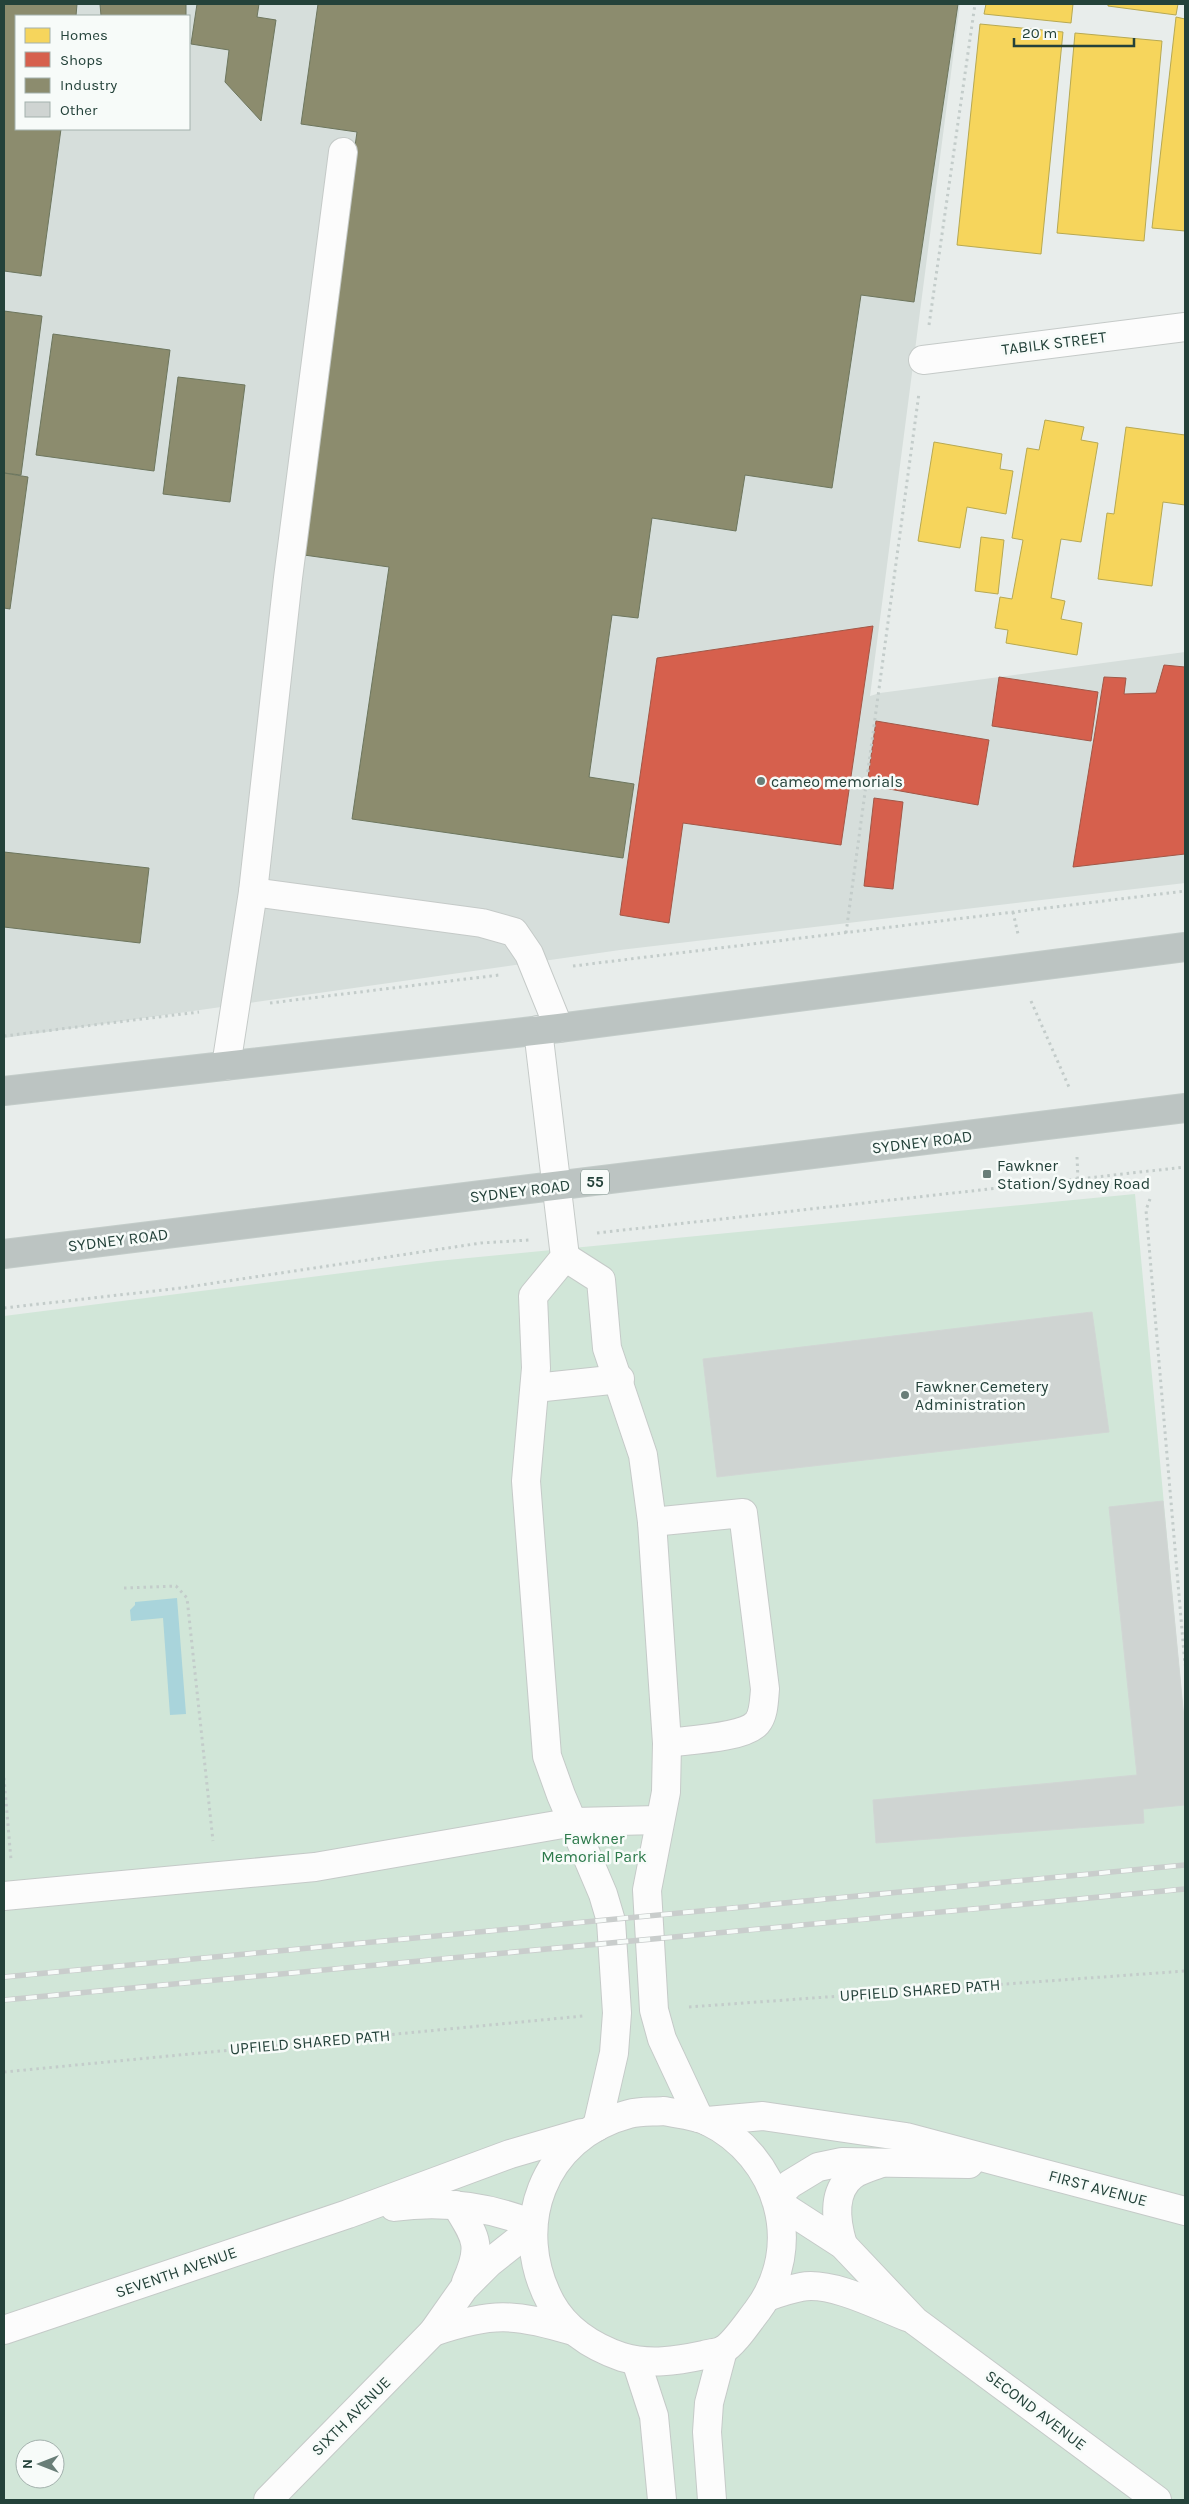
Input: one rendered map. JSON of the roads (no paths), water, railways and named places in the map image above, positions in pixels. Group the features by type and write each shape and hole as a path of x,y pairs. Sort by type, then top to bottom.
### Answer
{"highway":[{"path":"4,1091 549,1029 1185,947"},
{"name":"SYDNEY ROAD","path":"4,1254 1185,1108"}],"street":[{"path":"226,1066 253,892 288,578 343,152"},
{"name":"TABILK STREET","path":"924,360 1185,326"},
{"path":"253,892 482,922 514,932 529,954 536,970 549,1029 557,1187 565,1256 533,1296 534,1388 526,1481 547,1756 561,1795 603,1894 611,1921 617,2013 614,2053 592,2129 566,2150 550,2172 538,2197 532,2226 533,2257 541,2285 555,2310 573,2331 603,2350 636,2361 675,2362 723,2350"},
{"path":"565,1256 601,1280 608,1348 620,1379 643,1455 652,1522 667,1743 666,1792 659,1820 647,1890 654,2010 662,2039 703,2119 737,2139 761,2166 777,2200 783,2234 779,2266 768,2297 723,2350 708,2413 707,2432 712,2500"},
{"path":"534,1388 620,1379"},
{"path":"652,1522 743,1513 765,1689 758,1722 750,1729 733,1734 667,1743"},
{"path":"9,1895 315,1867 574,1822 659,1820"},
{"path":"348,2214 510,2154 592,2129 630,2114 664,2111 703,2119 764,2116 906,2137 1010,2164"},
{"path":"777,2200 790,2184 818,2167 842,2162 881,2164 1010,2164"},
{"path":"843,2245 836,2223 838,2201 842,2187 854,2174 881,2164"},
{"name":"FIRST AVENUE","path":"1010,2164 1185,2211"},
{"path":"777,2200 843,2245 915,2321"},
{"path":"348,2214 424,2203 456,2205 496,2210 532,2226"},
{"path":"456,2205 469,2226 478,2249 475,2263 464,2288"},
{"name":"SEVENTH AVENUE","path":"4,2330 348,2214"},
{"path":"464,2288 489,2263 532,2226"},
{"path":"768,2297 802,2286 826,2288 848,2294 915,2321"},
{"name":"SIXTH AVENUE","path":"268,2500 434,2332 464,2288"},
{"path":"434,2332 468,2320 518,2316 573,2331"},
{"name":"SECOND AVENUE","path":"915,2321 1157,2500"},
{"path":"636,2361 654,2416 662,2500"}],"water":[{"path":"177,1598 186,1714 170,1715 163,1618 131,1621 130,1610 135,1605 135,1602"}],"railway":[{"path":"4,1977 1185,1865"},
{"path":"4,2000 1185,1889"}],"place":[{"name":"cameo memorials","path":"761,781"},
{"name":"Fawkner Station/Sydney Road","path":"987,1174"},
{"name":"Fawkner Cemetery Administration","path":"905,1395"}],"park label":[{"name":"Fawkner Memorial Park","path":"594,1847"}]}
